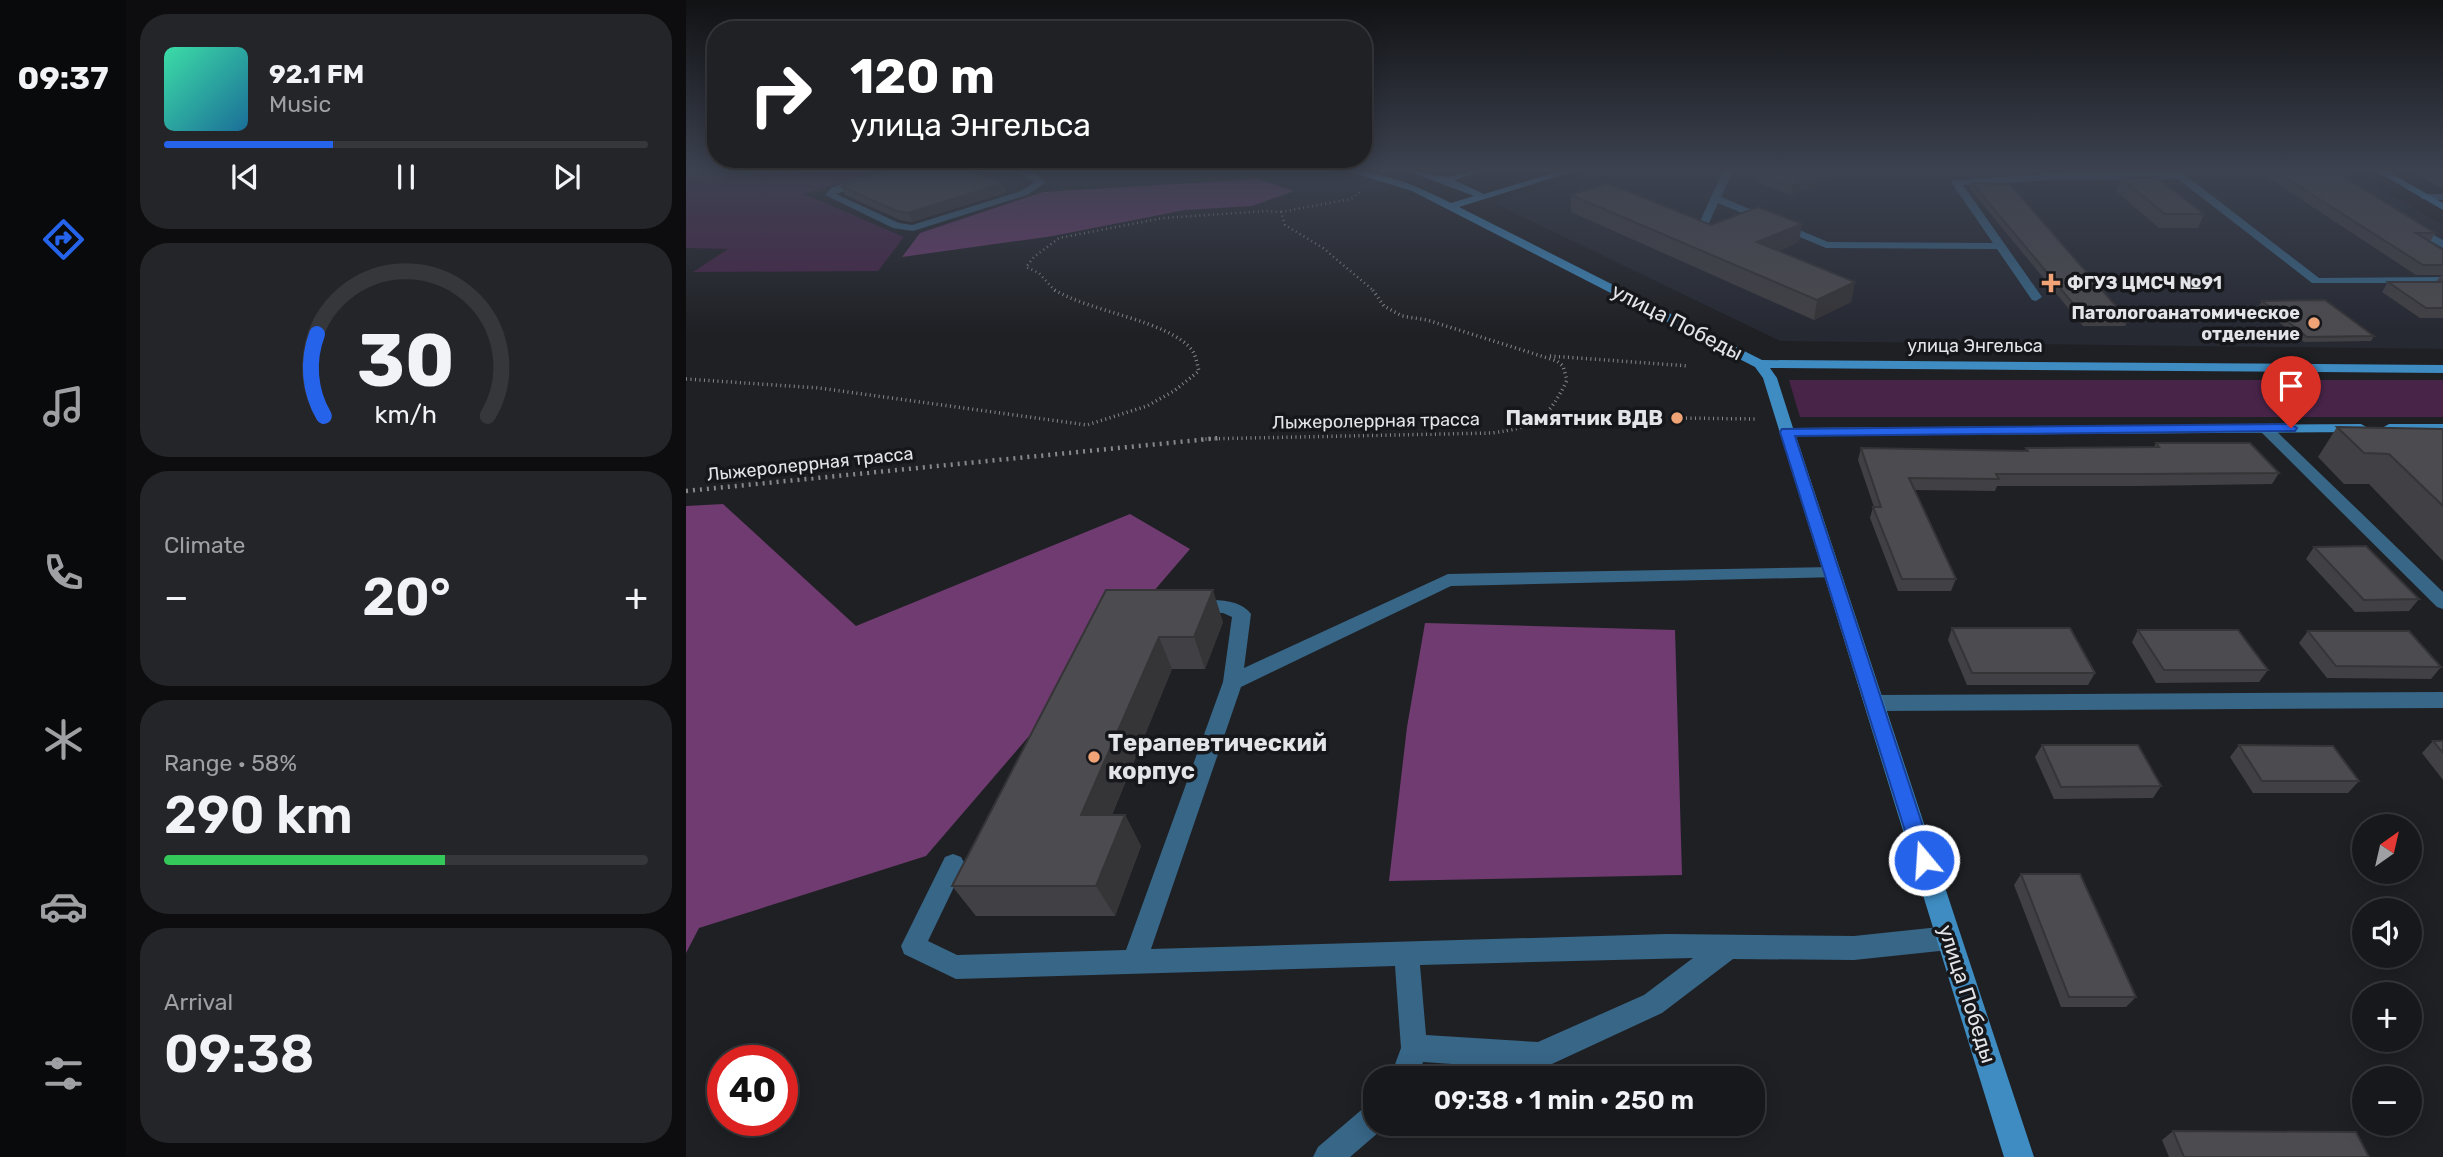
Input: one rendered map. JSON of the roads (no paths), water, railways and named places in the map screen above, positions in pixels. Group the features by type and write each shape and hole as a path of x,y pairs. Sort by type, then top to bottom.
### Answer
{"main road":[{"name":"улица Победы","path":"1485,225 1760,364 1770,378 2019,1157"},
{"name":"улица Энгельса","path":"1760,364 2443,369"},
{"path":"1787,432 2443,428"}],"street":[{"path":"895,225 913,228 923,225"},
{"path":"1701,230 1703,225"},
{"path":"1779,225 1826,245 2001,246"},
{"path":"1986,225 2036,297"},
{"path":"2243,225 2316,281 2443,281"},
{"path":"2410,225 2443,245"},
{"path":"2266,428 2443,603"},
{"path":"1233,682 1448,580 1832,573"},
{"path":"1134,962 1233,682 1242,614 1225,607 1172,608"},
{"path":"1874,703 2443,700"},
{"path":"953,864 913,946 956,968 1407,954 1728,947 1854,948 1949,938"},
{"path":"1414,1048 1539,1056 1653,1004 1728,947"},
{"path":"1407,954 1414,1048 1408,1066"},
{"path":"1328,1157 1363,1127"}],"place":[{"name":"ФГУЗ ЦМСЧ №91","path":"2051,283"},
{"name":"Патологоанатомическое отделение","path":"2314,323"},
{"name":"Памятник ВДВ","path":"1677,418"},
{"name":"Терапевтический корпус","path":"1094,757"}]}
